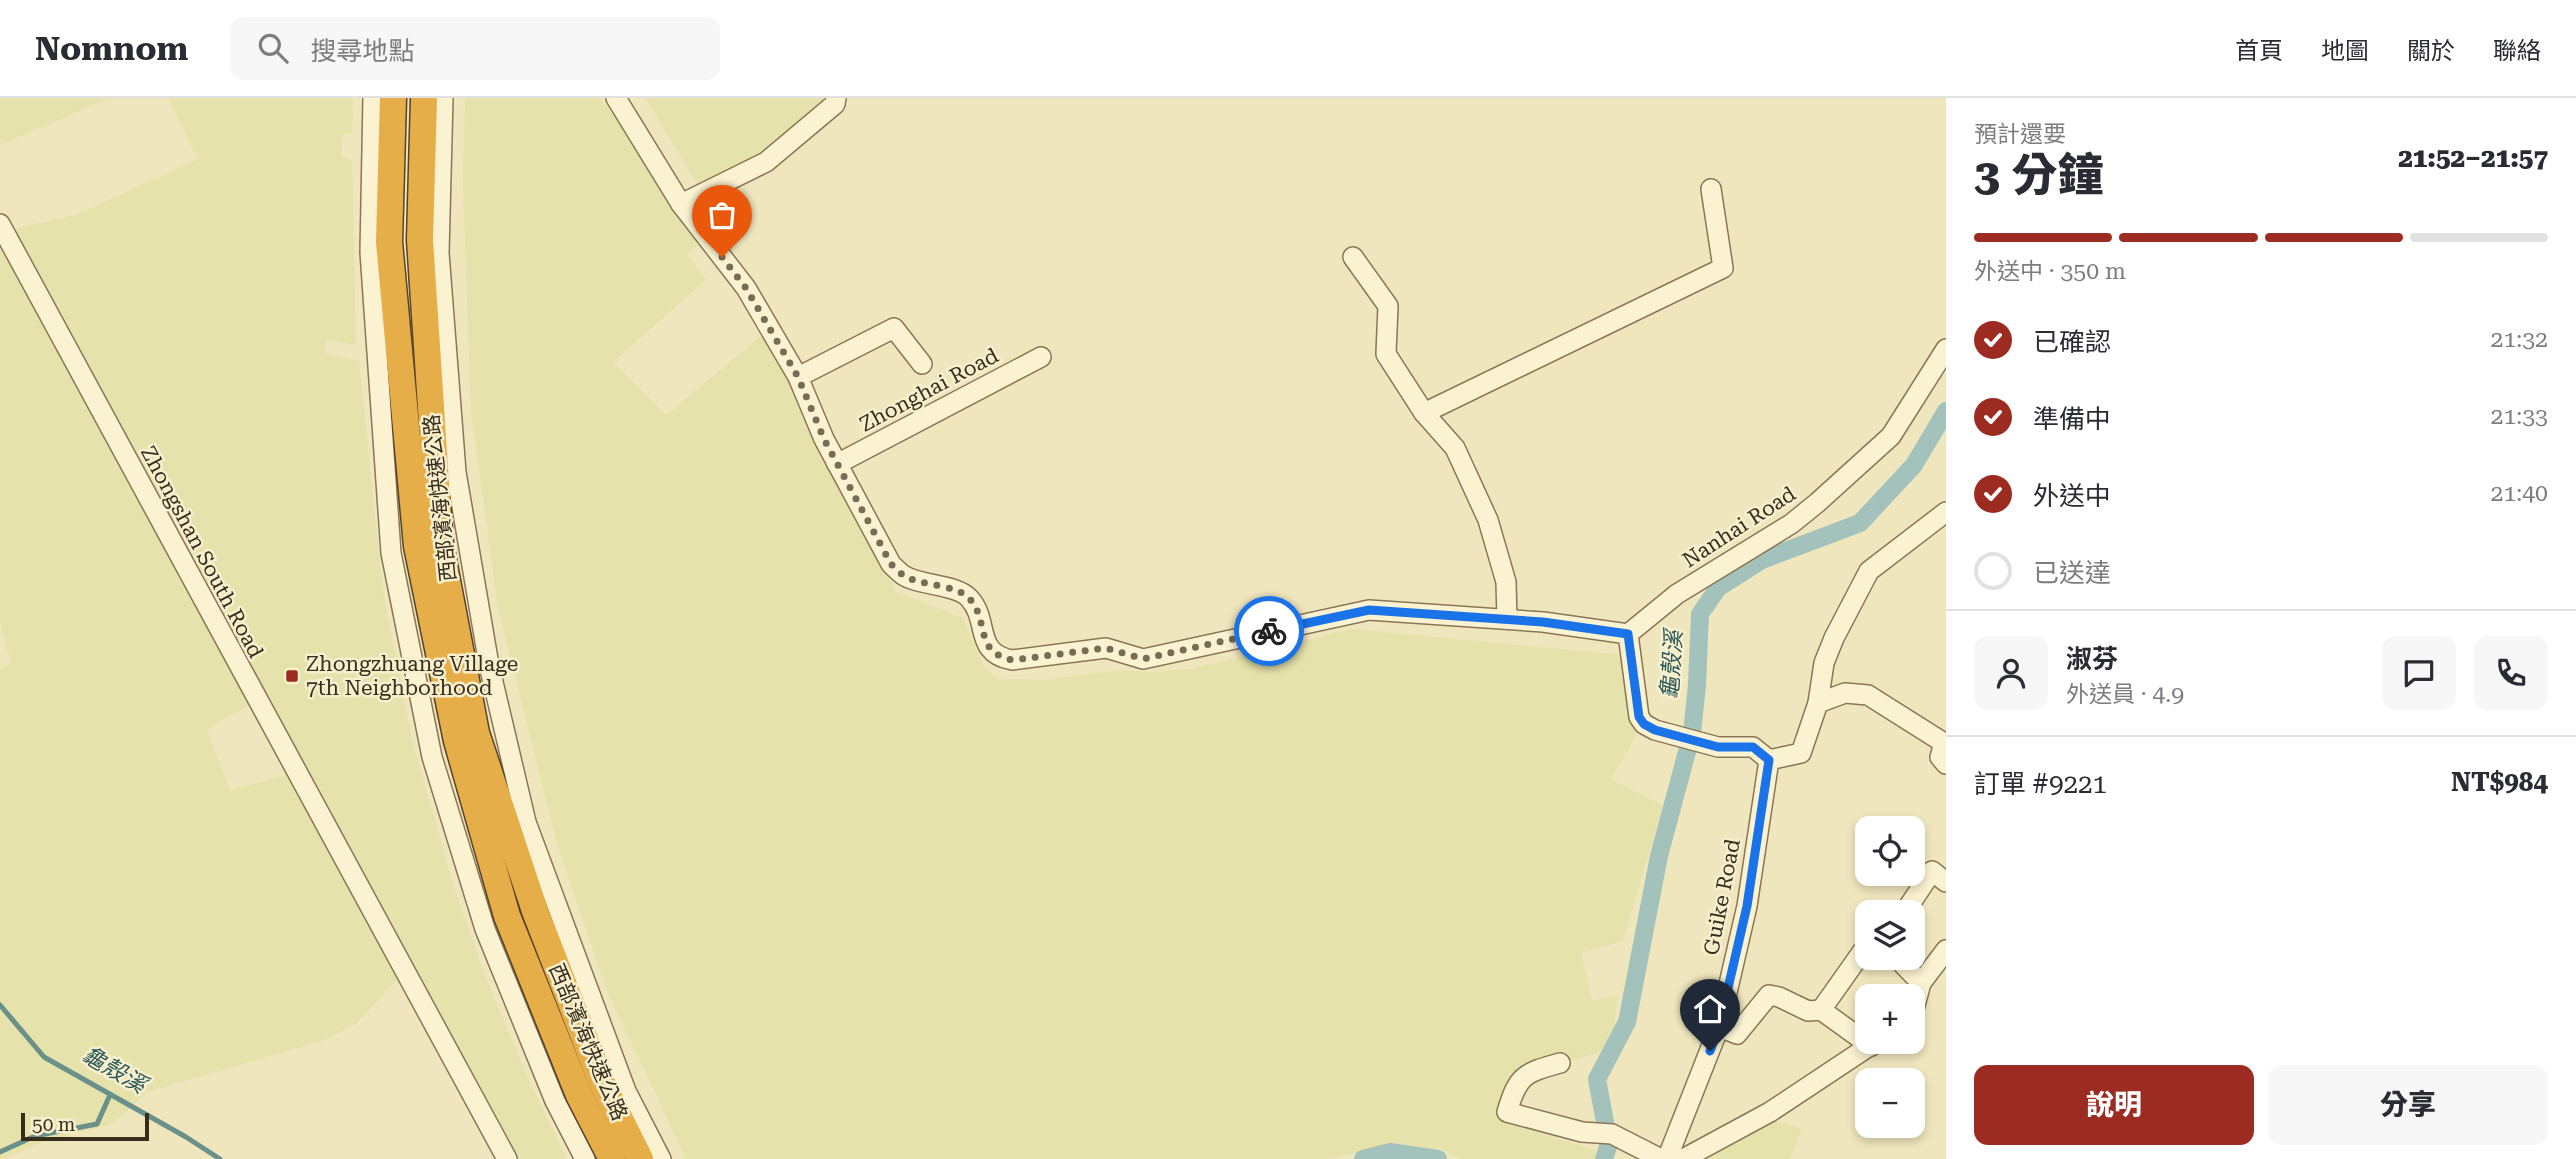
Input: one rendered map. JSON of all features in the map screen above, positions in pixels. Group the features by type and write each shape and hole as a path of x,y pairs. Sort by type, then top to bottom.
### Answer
{"highway":[{"name":"西部濱海快速公路","path":"393,98 389,242 420,559 457,741 508,916 579,1095 612,1159"},
{"name":"西部濱海快速公路","path":"424,98 420,240 440,544 476,733 535,911 602,1083 640,1159"}],"street":[{"path":"373,98 369,252 391,552 429,743 485,929 555,1101 585,1159"},
{"path":"443,98 439,253 456,472 489,665 526,822 626,1091 661,1159"},
{"path":"616,98 681,204 746,288 798,377 837,464 891,564 903,575 968,596 975,607 988,646 999,658 1013,660 1106,648 1143,659 1369,610 1507,620 1628,634 1639,717 1644,724 1655,730 1718,747 1753,747 1769,760 1801,753 1818,703 1824,663 1833,638 1868,571 1946,512"},
{"path":"681,204 766,162 835,104 836,98"},
{"path":"1424,414 1723,268 1711,190"},
{"name":"Zhongshan South Road","path":"0,224 507,1159"},
{"path":"1353,257 1388,306 1386,354 1424,414 1455,448 1488,520 1506,582 1507,620"},
{"path":"798,377 894,328 922,364"},
{"name":"Nanhai Road","path":"1628,634 1676,594 1791,524 1817,503 1891,436 1946,349"},
{"name":"Zhonghai Road","path":"837,464 1041,357"},
{"path":"1818,703 1845,693 1868,695 1944,743 1940,757 1946,764"},
{"name":"Guike Road","path":"1667,1159 1719,1027 1747,906 1769,760"},
{"path":"1913,900 1932,871 1946,882"},
{"path":"1908,970 1921,983 1946,950"},
{"path":"1821,1010 1855,962"},
{"path":"1719,1027 1737,1034 1769,995 1808,1011 1821,1010 1855,1031"},
{"path":"1683,1159 1770,1112 1857,1054"},
{"path":"1560,1063 1532,1070 1517,1082 1507,1112 1582,1132 1612,1134 1661,1159"}],"shaded area":[{"path":"0,98 110,98 0,145"},
{"path":"168,98 353,98 352,133 343,134 341,157 352,159 356,345 326,340 325,354 359,361 383,591 413,744 456,893 487,980 531,1085 567,1159 518,1159 10,230 78,214 198,159"},
{"path":"465,98 600,98 653,165 702,243 687,254 706,280 613,362 666,415 761,336 803,406 896,592 963,618 984,667 999,679 1045,680 1117,670 1150,672 1192,669 1352,629 1633,656 1646,719 1611,779 1663,805 1623,941 1581,953 1592,1000 1618,996 1612,1048 1517,1078 1502,1121 1596,1151 1594,1159 1461,1159 1442,1150 1400,1144 1328,1159 686,1159 607,991 556,840 498,609 471,411 463,187"},
{"path":"646,98 827,98 824,113 761,161 700,189"},
{"path":"0,236 255,702 207,729 230,791 294,772 403,973 357,1023 325,1040 148,1092 113,1124 46,1141 4,1159 0,1159 0,670 11,663 0,623"},
{"path":"1762,1119 1802,1128 1790,1159 1690,1159"}],"waterway":[{"name":"龜殼溪","path":"1604,1159 1609,1144 1597,1079 1627,1022 1659,856 1692,733 1700,614 1718,588 1762,560 1860,523 1914,465 1946,411"},
{"name":"龜殼溪","path":"0,1005 44,1057 220,1159"},
{"path":"0,1152 35,1136 97,1124 110,1095"},
{"name":"龜殼溪","path":"1363,1159 1390,1152 1438,1159"}],"way so far":[{"path":"722,257 746,288 798,377 824,439 891,564 903,575 915,580 968,596 975,607 988,646 999,658 1013,660 1106,648 1143,659 1269,631"}],"place":[{"name":"Zhongzhuang Village 7th Neighborhood","path":"292,676"}],"route":[{"path":"1269,631 1369,610 1543,622 1628,634 1639,717 1644,724 1655,730 1718,747 1753,747 1769,760 1747,906 1719,1027 1710,1051"}]}
